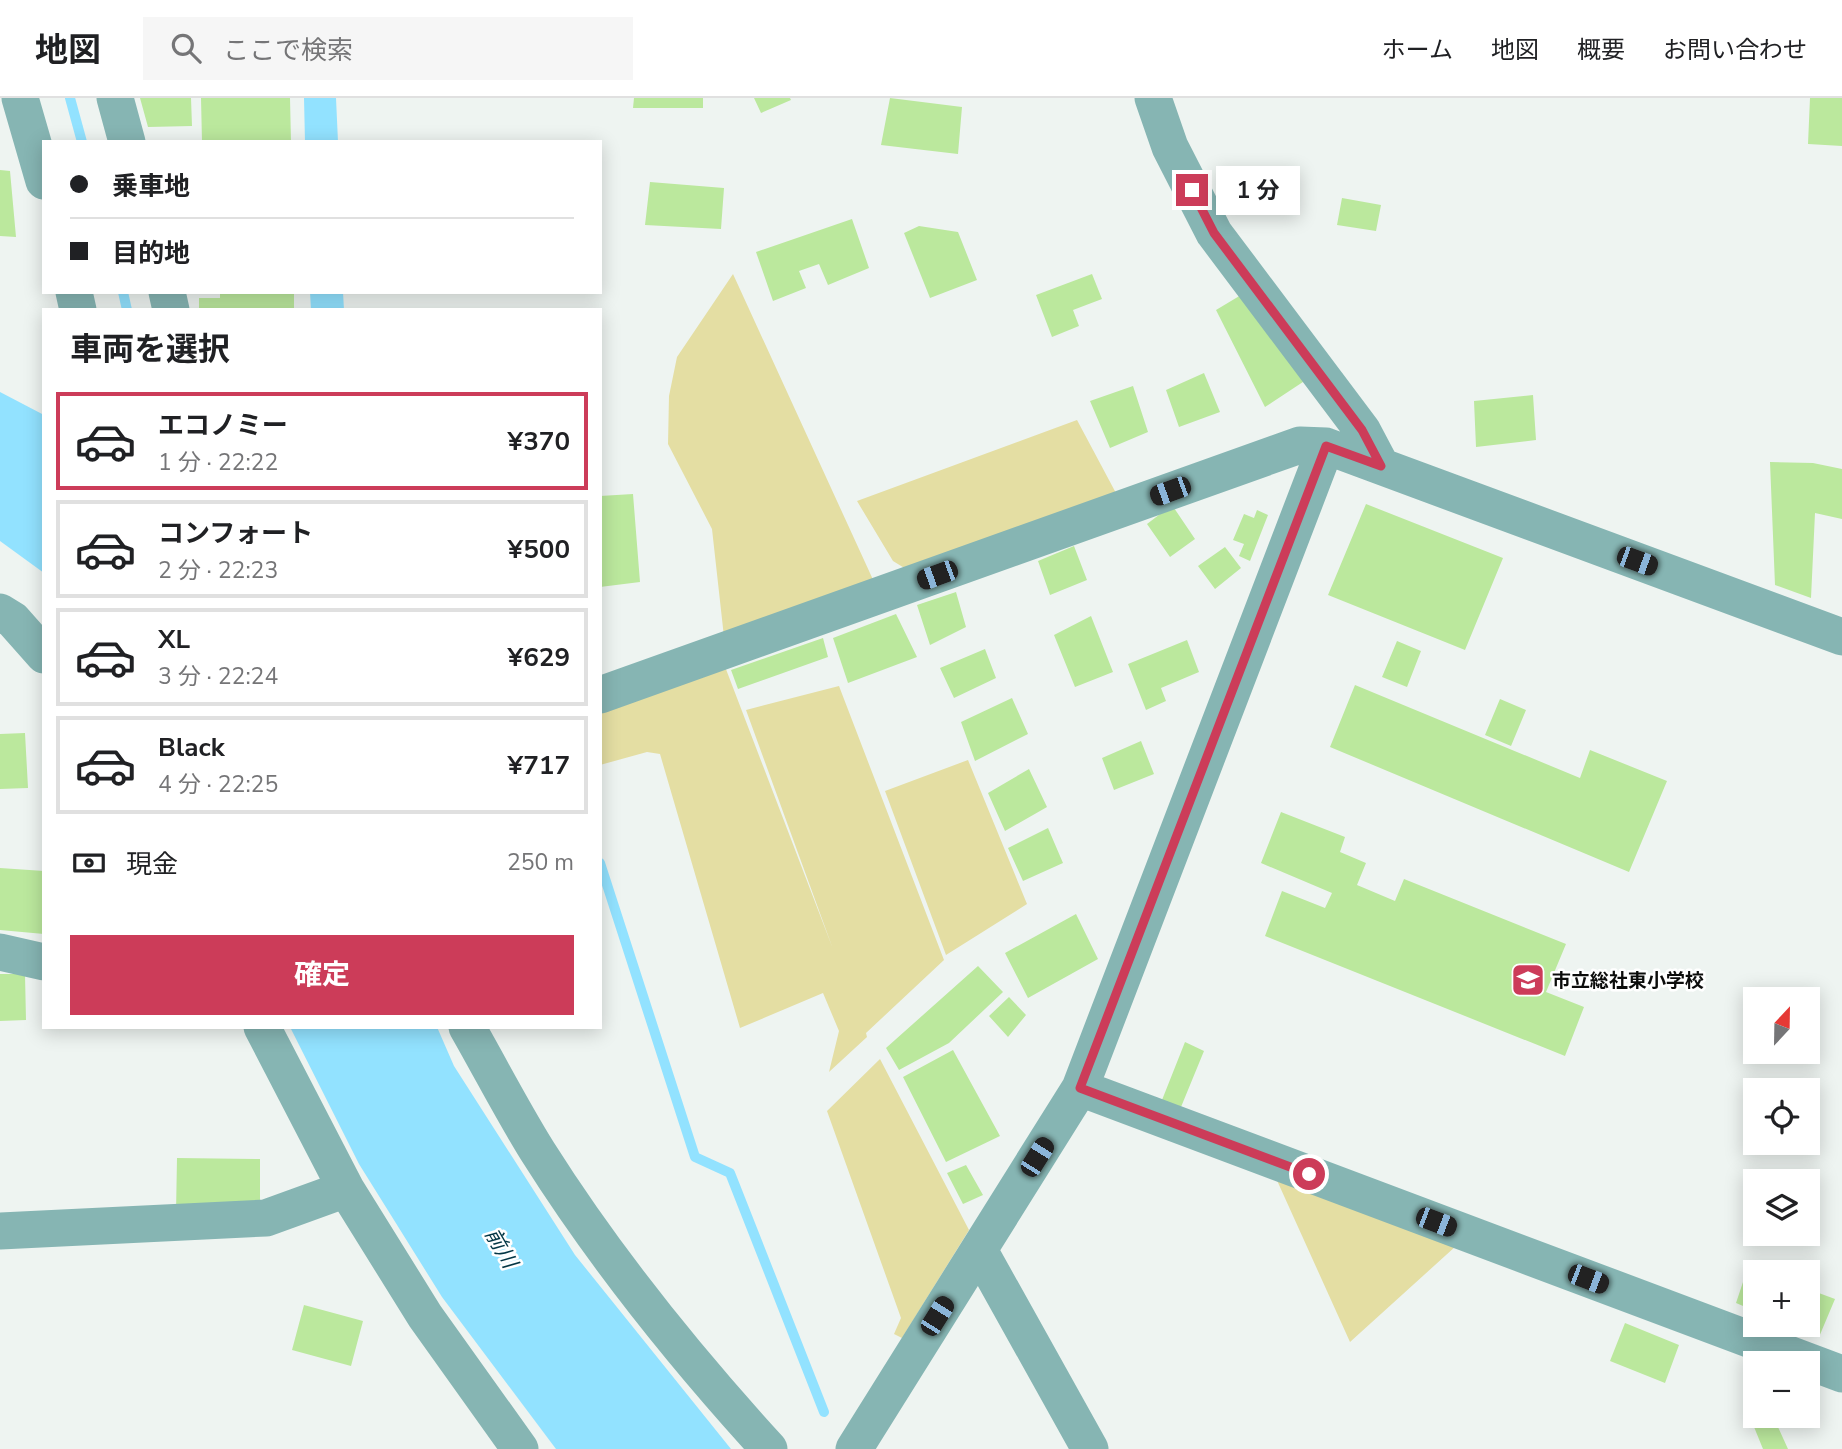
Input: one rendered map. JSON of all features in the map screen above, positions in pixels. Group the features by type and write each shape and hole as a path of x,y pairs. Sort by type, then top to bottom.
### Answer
{"street":[{"path":"20,98 42,174"},
{"path":"115,98 126,140"},
{"path":"1153,98 1170,147 1214,233 1362,430 1381,466"},
{"path":"602,694 1300,445 1326,446 1842,637"},
{"path":"855,1449 1080,1088 1326,446"},
{"path":"0,612 13,620 42,653"},
{"path":"0,951 42,962"},
{"path":"263,1029 346,1189 425,1317 520,1449"},
{"path":"468,1029 537,1151 604,1250 702,1375 769,1449"},
{"path":"1080,1088 1842,1374"},
{"path":"0,1231 265,1218 346,1189"},
{"path":"979,1250 1090,1449"}],"shaded area":[{"path":"733,274 875,584 724,637 712,529 668,444 669,396 677,357"},
{"path":"1077,420 1117,495 906,569 893,561 857,501"},
{"path":"724,664 833,949 746,710 839,686 944,960 866,1033 867,1037 829,1072 839,1031 823,993 740,1028 660,754 647,752 602,764 602,710"},
{"path":"968,760 1027,904 946,955 885,791"},
{"path":"880,1059 969,1230 902,1338 894,1334 901,1318 827,1111"},
{"path":"1275,1176 1456,1246 1350,1342"}],"water":[{"path":"304,98 336,98 338,140 305,140"},
{"path":"310,294 343,294 344,308 311,308"},
{"path":"0,392 42,414 42,572 0,541"},
{"name":"前川","path":"291,1029 438,1029 454,1066 575,1255 731,1449 556,1449 442,1297 359,1164"}],"building":[{"path":"140,98 191,98 192,126 148,127"},
{"path":"201,98 290,98 291,140 202,140"},
{"path":"634,98 703,98 703,108 633,108"},
{"path":"754,98 790,98 791,100 761,113"},
{"path":"890,98 962,107 958,154 881,145"},
{"path":"1810,98 1842,98 1842,146 1808,144"},
{"path":"0,170 10,171 16,237 0,236"},
{"path":"650,182 724,188 721,229 645,225"},
{"path":"1342,198 1381,205 1376,231 1337,225"},
{"path":"852,219 869,268 828,285 819,264 799,271 806,288 773,301 756,252"},
{"path":"919,226 958,232 977,280 930,298 904,233"},
{"path":"1092,274 1102,299 1073,310 1079,326 1052,337 1036,295"},
{"path":"1246,292 1309,378 1265,407 1216,310"},
{"path":"220,294 294,294 294,308 199,308 199,298 220,298"},
{"path":"1204,373 1220,412 1179,427 1166,390"},
{"path":"1133,386 1148,432 1110,448 1090,401"},
{"path":"1533,395 1536,440 1476,447 1474,401"},
{"path":"1770,462 1813,463 1842,469 1842,519 1815,513 1811,598 1775,585"},
{"path":"633,494 640,582 602,587 602,496"},
{"path":"1366,504 1503,558 1465,650 1328,595"},
{"path":"1172,505 1195,539 1170,557 1147,524"},
{"path":"1257,510 1268,515 1250,561 1239,556 1244,544 1233,540 1244,514 1254,518"},
{"path":"1074,546 1087,580 1050,595 1038,561"},
{"path":"1225,547 1241,568 1215,589 1198,566"},
{"path":"956,592 966,627 930,645 917,605"},
{"path":"896,614 917,657 848,683 833,638"},
{"path":"1091,616 1113,672 1075,687 1054,635"},
{"path":"823,638 828,657 738,689 731,670"},
{"path":"1187,640 1199,672 1161,688 1166,701 1146,710 1128,664"},
{"path":"1397,641 1421,651 1407,687 1382,677"},
{"path":"985,649 996,678 954,698 940,668"},
{"path":"1355,685 1580,778 1590,750 1667,781 1629,872 1330,747"},
{"path":"1012,698 1028,734 975,761 961,722"},
{"path":"1500,699 1526,710 1511,746 1485,735"},
{"path":"25,733 28,788 0,789 0,734"},
{"path":"1141,741 1154,774 1114,790 1102,758"},
{"path":"1029,769 1047,807 1005,831 988,793"},
{"path":"1281,812 1345,837 1340,852 1366,863 1357,885 1395,901 1404,879 1566,944 1546,992 1584,1007 1565,1056 1265,936 1282,891 1325,908 1332,893 1261,863"},
{"path":"1048,828 1063,863 1023,881 1008,848"},
{"path":"0,868 42,871 42,934 0,930"},
{"path":"1076,914 1098,959 1028,998 1005,953"},
{"path":"978,966 1003,992 949,1043 899,1070 886,1048"},
{"path":"0,974 25,974 26,1020 0,1021"},
{"path":"1009,997 1026,1015 1008,1037 989,1016"},
{"path":"1185,1042 1204,1051 1181,1107 1162,1100"},
{"path":"953,1050 1000,1136 946,1162 903,1077"},
{"path":"177,1158 260,1159 260,1210 176,1213"},
{"path":"966,1165 983,1195 963,1204 947,1173"},
{"path":"1743,1282 1743,1306 1736,1303"},
{"path":"1820,1293 1835,1299 1820,1335"},
{"path":"304,1305 363,1321 351,1366 292,1350"},
{"path":"1625,1323 1679,1345 1665,1383 1610,1361"},
{"path":"1754,1428 1778,1428 1788,1449 1763,1449"}],"waterway":[{"path":"70,98 81,140"},
{"path":"123,294 127,308"},
{"path":"602,869 695,1157 730,1173 824,1412"}],"place":[{"name":"市立総社東小学校","path":"1528,980"}],"route":[{"path":"1192,190 1214,233 1362,430 1381,466 1326,446 1080,1088 1309,1174"}]}
